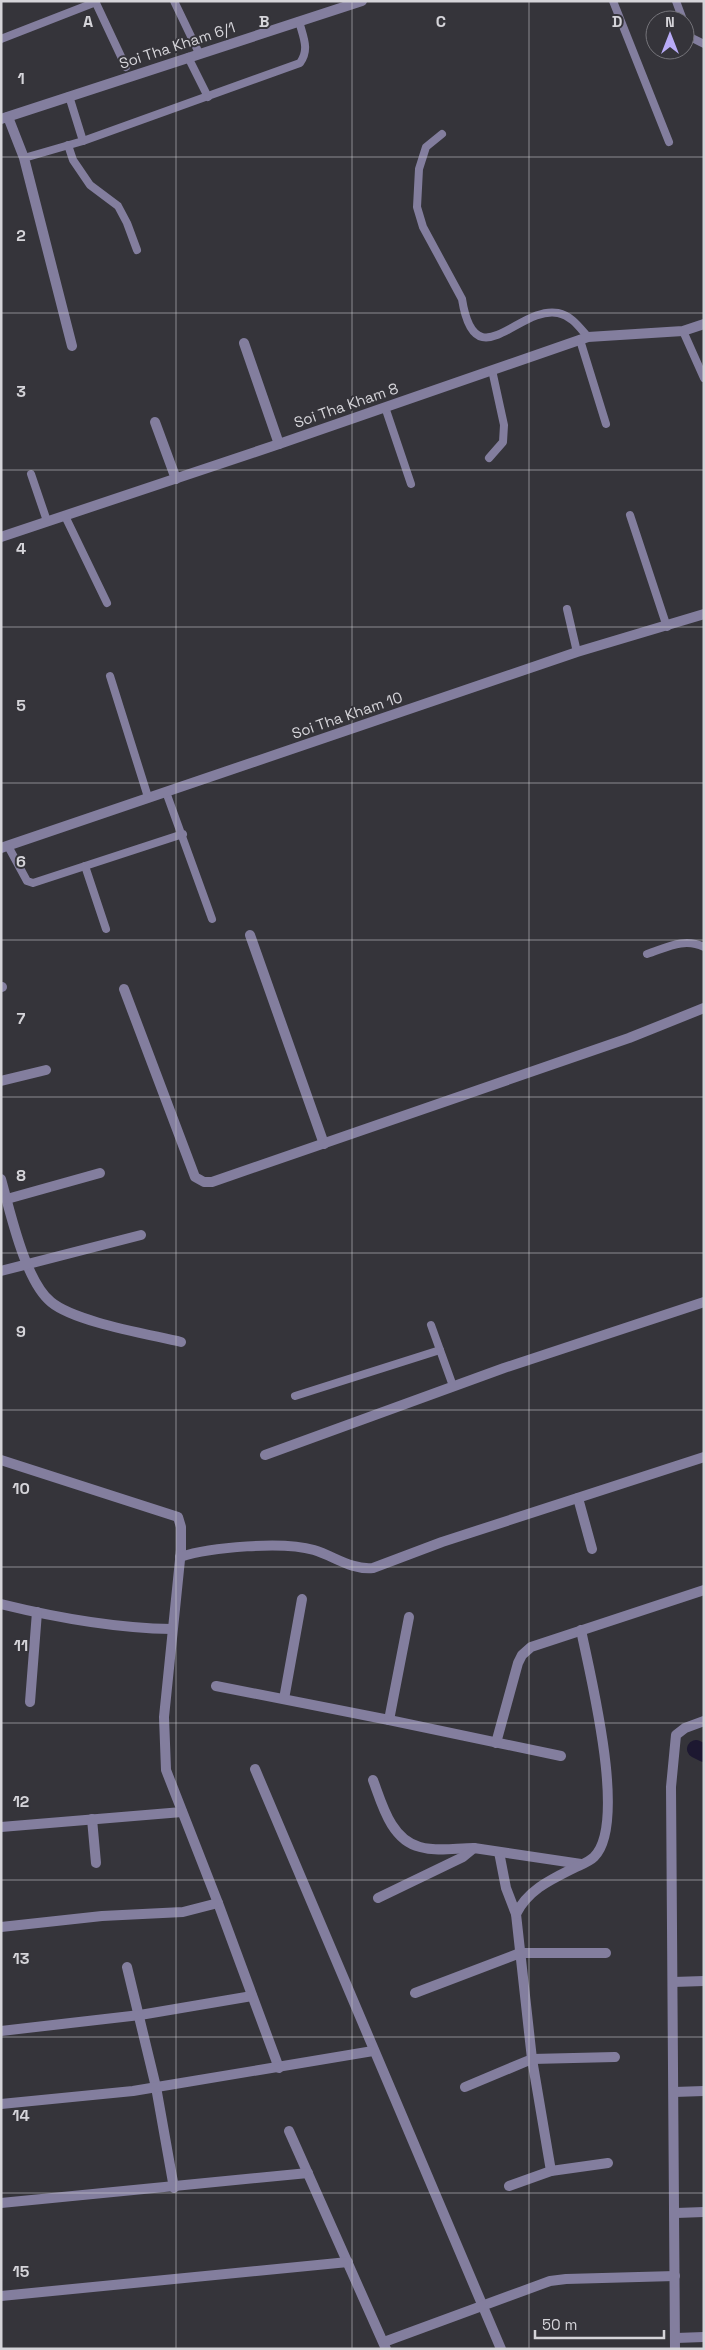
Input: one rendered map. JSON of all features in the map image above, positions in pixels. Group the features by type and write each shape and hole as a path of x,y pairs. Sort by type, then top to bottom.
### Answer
{"street":[{"name":"Soi Tha Kham 6/1","path":"5,118 362,1"},
{"path":"5,118 24,158 72,346"},
{"name":"Soi Tha Kham 8","path":"1,537 279,444 584,338 683,331 704,324"},
{"path":"244,343 279,444"},
{"path":"155,422 176,478"},
{"name":"Soi Tha Kham 10","path":"5,847 577,652 668,627 704,614"},
{"path":"250,935 324,1144"},
{"path":"124,989 198,1179 212,1182 629,1038 704,1008"},
{"path":"1,1081 46,1070"},
{"path":"6,1199 100,1173"},
{"path":"1,1179 26,1264 49,1300 74,1316 181,1342"},
{"path":"1,1271 141,1235"},
{"path":"266,1455 453,1386 641,1321 704,1302"},
{"path":"180,1558 206,1552 264,1546 298,1547 314,1550 358,1568 373,1568 442,1542 704,1457"},
{"path":"1,1460 178,1517 181,1527 180,1558 164,1718 166,1770 218,1903 278,2068"},
{"path":"578,1498 592,1549"},
{"path":"496,1743 522,1655 531,1647 704,1590"},
{"path":"284,1699 302,1599"},
{"path":"1,1604 89,1623 136,1629 172,1629"},
{"path":"30,1702 37,1612"},
{"path":"389,1720 409,1617"},
{"path":"516,1914 523,1900 535,1890 592,1859 603,1843 606,1813 606,1754 581,1630"},
{"path":"216,1686 561,1756"},
{"path":"676,2349 671,1787 676,1735 685,1728 704,1722"},
{"path":"255,1769 501,2349"},
{"path":"373,1780 389,1821 408,1843 429,1848 474,1848 582,1864"},
{"path":"1,1827 182,1812"},
{"path":"92,1819 96,1863"},
{"path":"378,1898 463,1857 474,1848"},
{"path":"499,1852 506,1888 516,1914 532,2058 551,2171"},
{"path":"1,1927 102,1916 182,1912 218,1903"},
{"path":"415,1993 520,1953 606,1953"},
{"path":"127,1967 156,2087 174,2188"},
{"path":"673,1982 704,1981"},
{"path":"1,2031 140,2015 252,1996"},
{"path":"1,2104 156,2087 373,2051"},
{"path":"464,2087 532,2058 615,2057"},
{"path":"674,2092 704,2091"},
{"path":"289,2131 385,2345 550,2281 675,2276"},
{"path":"509,2186 551,2171 608,2163"},
{"path":"1,2203 174,2188 308,2173"},
{"path":"676,2213 704,2212"},
{"path":"1,2296 348,2262"},
{"path":"676,2338 704,2337"}],"lane":[{"path":"1,39 96,1 126,67"},
{"path":"174,1 200,53"},
{"path":"613,1 669,142"},
{"path":"24,158 83,141 300,63 306,55 306,46 299,21"},
{"path":"188,57 208,97"},
{"path":"69,96 83,141"},
{"path":"442,134 426,147 419,169 417,207 423,226 462,299 464,310 475,333 486,338 496,337 529,318 556,312 575,322 584,338 606,424"},
{"path":"68,145 73,160 90,185 118,206 127,223 137,250"},
{"path":"683,331 704,378"},
{"path":"489,458 503,442 504,425 492,370"},
{"path":"385,407 411,484"},
{"path":"31,474 48,522"},
{"path":"630,515 668,627"},
{"path":"65,516 107,603"},
{"path":"567,609 577,652"},
{"path":"110,676 148,797"},
{"path":"166,792 183,834 212,920"},
{"path":"5,847 27,881 33,883 183,834"},
{"path":"85,866 106,929"},
{"path":"647,954 683,942 696,943 704,947"},
{"path":"431,1326 453,1386"},
{"path":"295,1396 440,1350"}],"waterway":[{"path":"696,1749 704,1753"}]}
